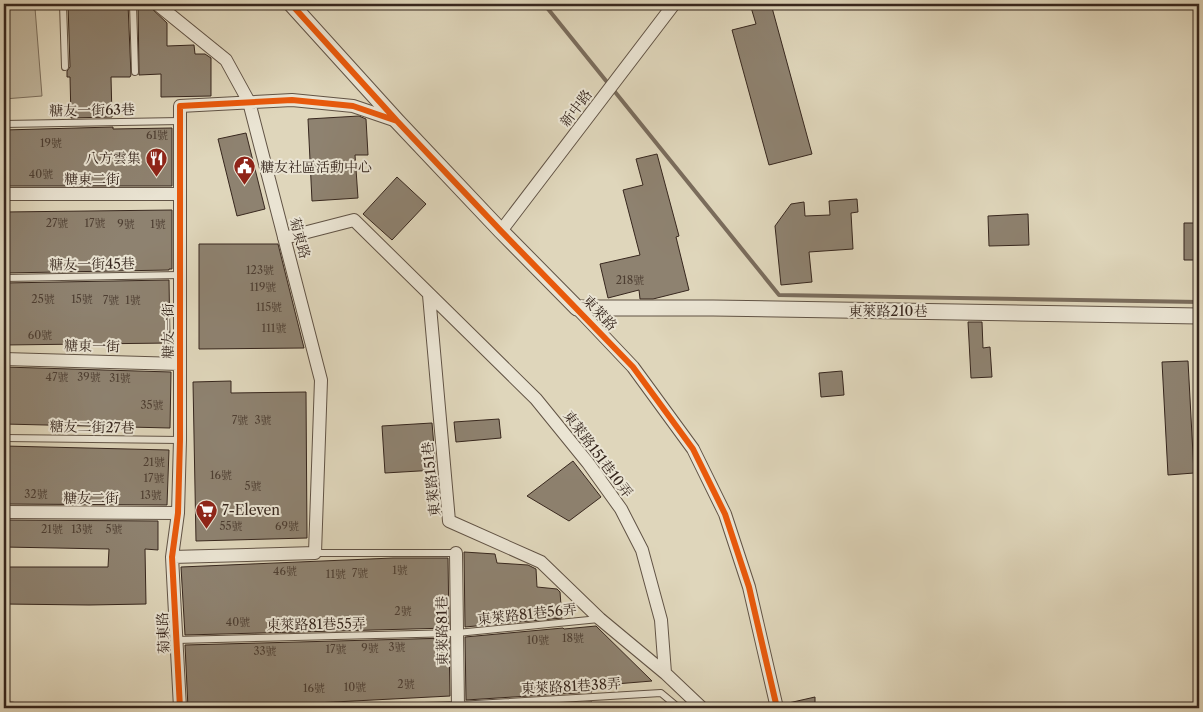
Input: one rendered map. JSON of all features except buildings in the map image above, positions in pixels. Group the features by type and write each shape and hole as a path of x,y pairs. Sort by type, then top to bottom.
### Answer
{"street":[{"name":"菊東路","path":"157,4 226,60 249,102 321,380 315,553"},
{"name":"東萊路","path":"291,4 397,121 633,366 693,449 725,514 749,587 777,708"},
{"name":"新中路","path":"500,230 674,4"},
{"path":"249,102 292,100 353,106 397,121"},
{"name":"糖友一街","path":"172,557 178,513 180,440 180,106 249,102"},
{"name":"糖東二街","path":"4,194 180,194"},
{"path":"284,238 354,220 429,295"},
{"name":"東萊路151巷","path":"429,295 449,520 541,562 600,619 665,673 702,708"},
{"name":"東萊路151巷10弄","path":"429,295 536,399 588,463 621,509 642,550 661,620 665,673"},
{"name":"東萊路210巷","path":"577,308 986,311 1199,316"},
{"name":"糖東一街","path":"4,360 180,364"},
{"name":"糖友二街","path":"4,512 178,513"},
{"path":"172,557 315,553"},
{"name":"東萊路81巷","path":"456,553 458,706"},
{"name":"菊東路","path":"172,557 180,708"}],"lane":[{"path":"62,4 65,67"},
{"path":"133,4 135,72"},
{"name":"糖友一街63巷","path":"4,124 180,121"},
{"name":"糖友一街45巷","path":"4,278 180,275"},
{"name":"糖友二街27巷","path":"4,438 180,440"},
{"path":"315,553 456,553"},
{"name":"東萊路81巷56弄","path":"456,633 600,619"},
{"name":"東萊路81巷55弄","path":"176,640 456,633"},
{"name":"東萊路81巷38弄","path":"356,708 458,706 661,693 679,708"}],"shaded area":[{"path":"4,8 35,8 42,96 4,99"}],"waterway":[{"path":"544,4 779,295 1199,302"},
{"path":"4,707 11,708"}],"cycle path":[{"path":"291,4 397,121 633,367 693,449 725,514 749,587 777,708"},
{"path":"180,708 172,557 178,513 180,440 180,106 292,100 353,106 397,121"}],"place":[{"name":"八方雲集","path":"157,177"},
{"name":"糖友社區活動中心","path":"244,186"},
{"name":"7-Eleven","path":"206,529"}]}
